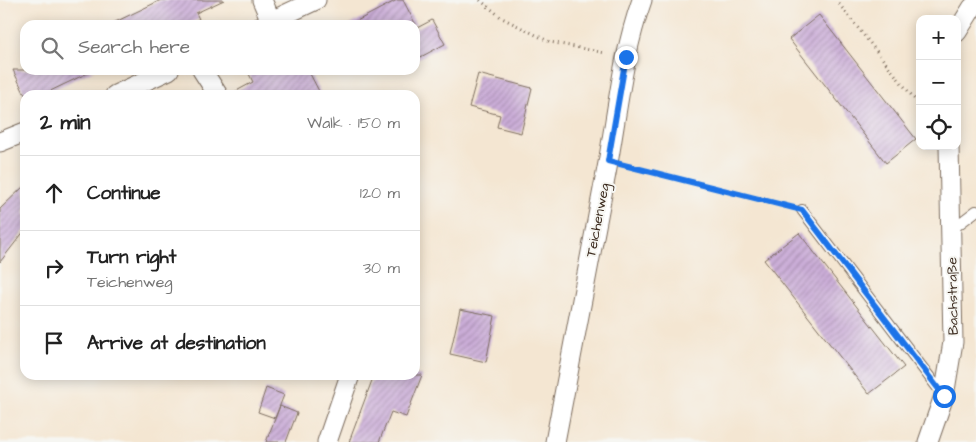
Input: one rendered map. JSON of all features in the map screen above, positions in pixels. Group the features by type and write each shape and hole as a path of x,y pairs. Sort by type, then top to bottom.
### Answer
{"street":[{"path":"262,0 266,20"},
{"path":"273,20 316,0"},
{"name":"Teichenweg","path":"555,442 626,57 642,0"},
{"path":"961,26 976,4"},
{"path":"126,90 158,75"},
{"path":"205,75 215,90"},
{"path":"0,142 20,134"},
{"name":"Bachstraße","path":"928,442 944,396 953,342 949,150"},
{"path":"327,442 348,380"}],"lane":[{"path":"802,210 944,396"},
{"path":"951,230 976,211"}],"path":[{"path":"480,0 502,18 550,42 626,57"},
{"path":"839,4 919,105"},
{"path":"608,161 802,210"}],"building":[{"path":"161,0 224,0 196,13 199,19 197,20 119,20"},
{"path":"397,0 403,0 413,20 359,20"},
{"path":"819,15 916,139 886,163 789,39"},
{"path":"432,20 445,44 420,57 420,26"},
{"path":"13,70 20,70 20,75 84,75 52,90 23,90"},
{"path":"478,74 532,88 521,133 497,127 500,115 469,107"},
{"path":"250,75 311,75 318,90 238,90 253,82"},
{"path":"20,190 20,236 0,262 0,209"},
{"path":"799,233 904,367 869,394 764,260"},
{"path":"460,309 495,316 486,362 450,354"},
{"path":"420,375 422,375 406,417 391,412 379,442 349,442 372,380 420,380"},
{"path":"266,388 284,395 275,418 258,412"},
{"path":"280,406 297,413 286,442 266,442"}],"route":[{"path":"626,57 608,161 802,210 944,396"}]}
